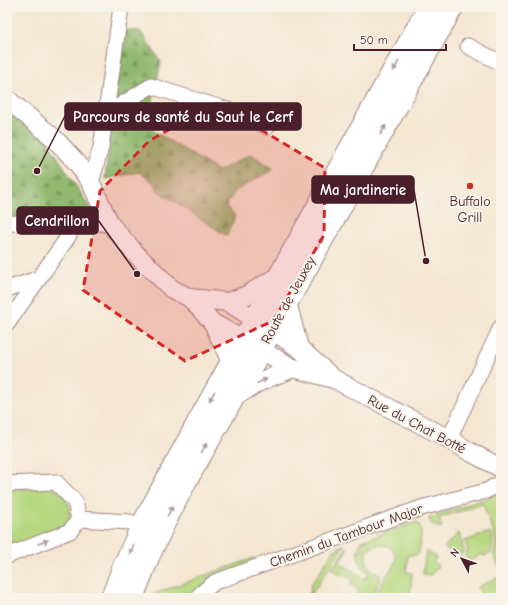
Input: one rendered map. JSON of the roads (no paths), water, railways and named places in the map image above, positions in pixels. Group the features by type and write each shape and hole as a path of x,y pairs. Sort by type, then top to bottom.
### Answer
{"main road":[{"name":"Route de Jeuxey","path":"132,598 149,555 165,521 185,482 233,398 252,345 263,325 280,275 428,7"},
{"name":"Route de Jeuxey","path":"263,325 287,302 452,7"},
{"name":"Route de Jeuxey","path":"112,598 142,526 231,362 252,345"}],"street":[{"path":"91,183 101,148 121,7"},
{"path":"468,46 501,63"},
{"path":"106,114 151,86 250,117 267,127"},
{"path":"7,99 55,139 78,164 91,183 110,224 136,254 172,289 190,298 228,302 248,296 280,275"},
{"path":"7,223 74,225 89,222 110,224"},
{"path":"7,324 68,237 74,225"},
{"path":"7,289 38,280"},
{"path":"190,298 213,323 231,362"},
{"name":"Rue du Chat Botté","path":"228,302 299,348 334,379"},
{"path":"287,302 299,348"},
{"name":"Rue du Chat Botté","path":"213,323 293,368 334,379 501,468"},
{"path":"449,439 501,327"},
{"path":"233,398 259,382 293,368"},
{"path":"7,484 56,482 75,502 79,519"},
{"name":"Chemin du Tambour Major","path":"197,598 215,582 421,508 486,491 501,483"},
{"path":"79,519 130,522 142,526"},
{"path":"7,556 70,531 79,519"}],"place":[{"name":"Parcours de santé du Saut le Cerf","path":"37,171"},
{"name":"Buffalo Grill","path":"470,186"},
{"name":"Ma jardinerie","path":"426,261"},
{"name":"Cendrillon","path":"137,274"}]}
